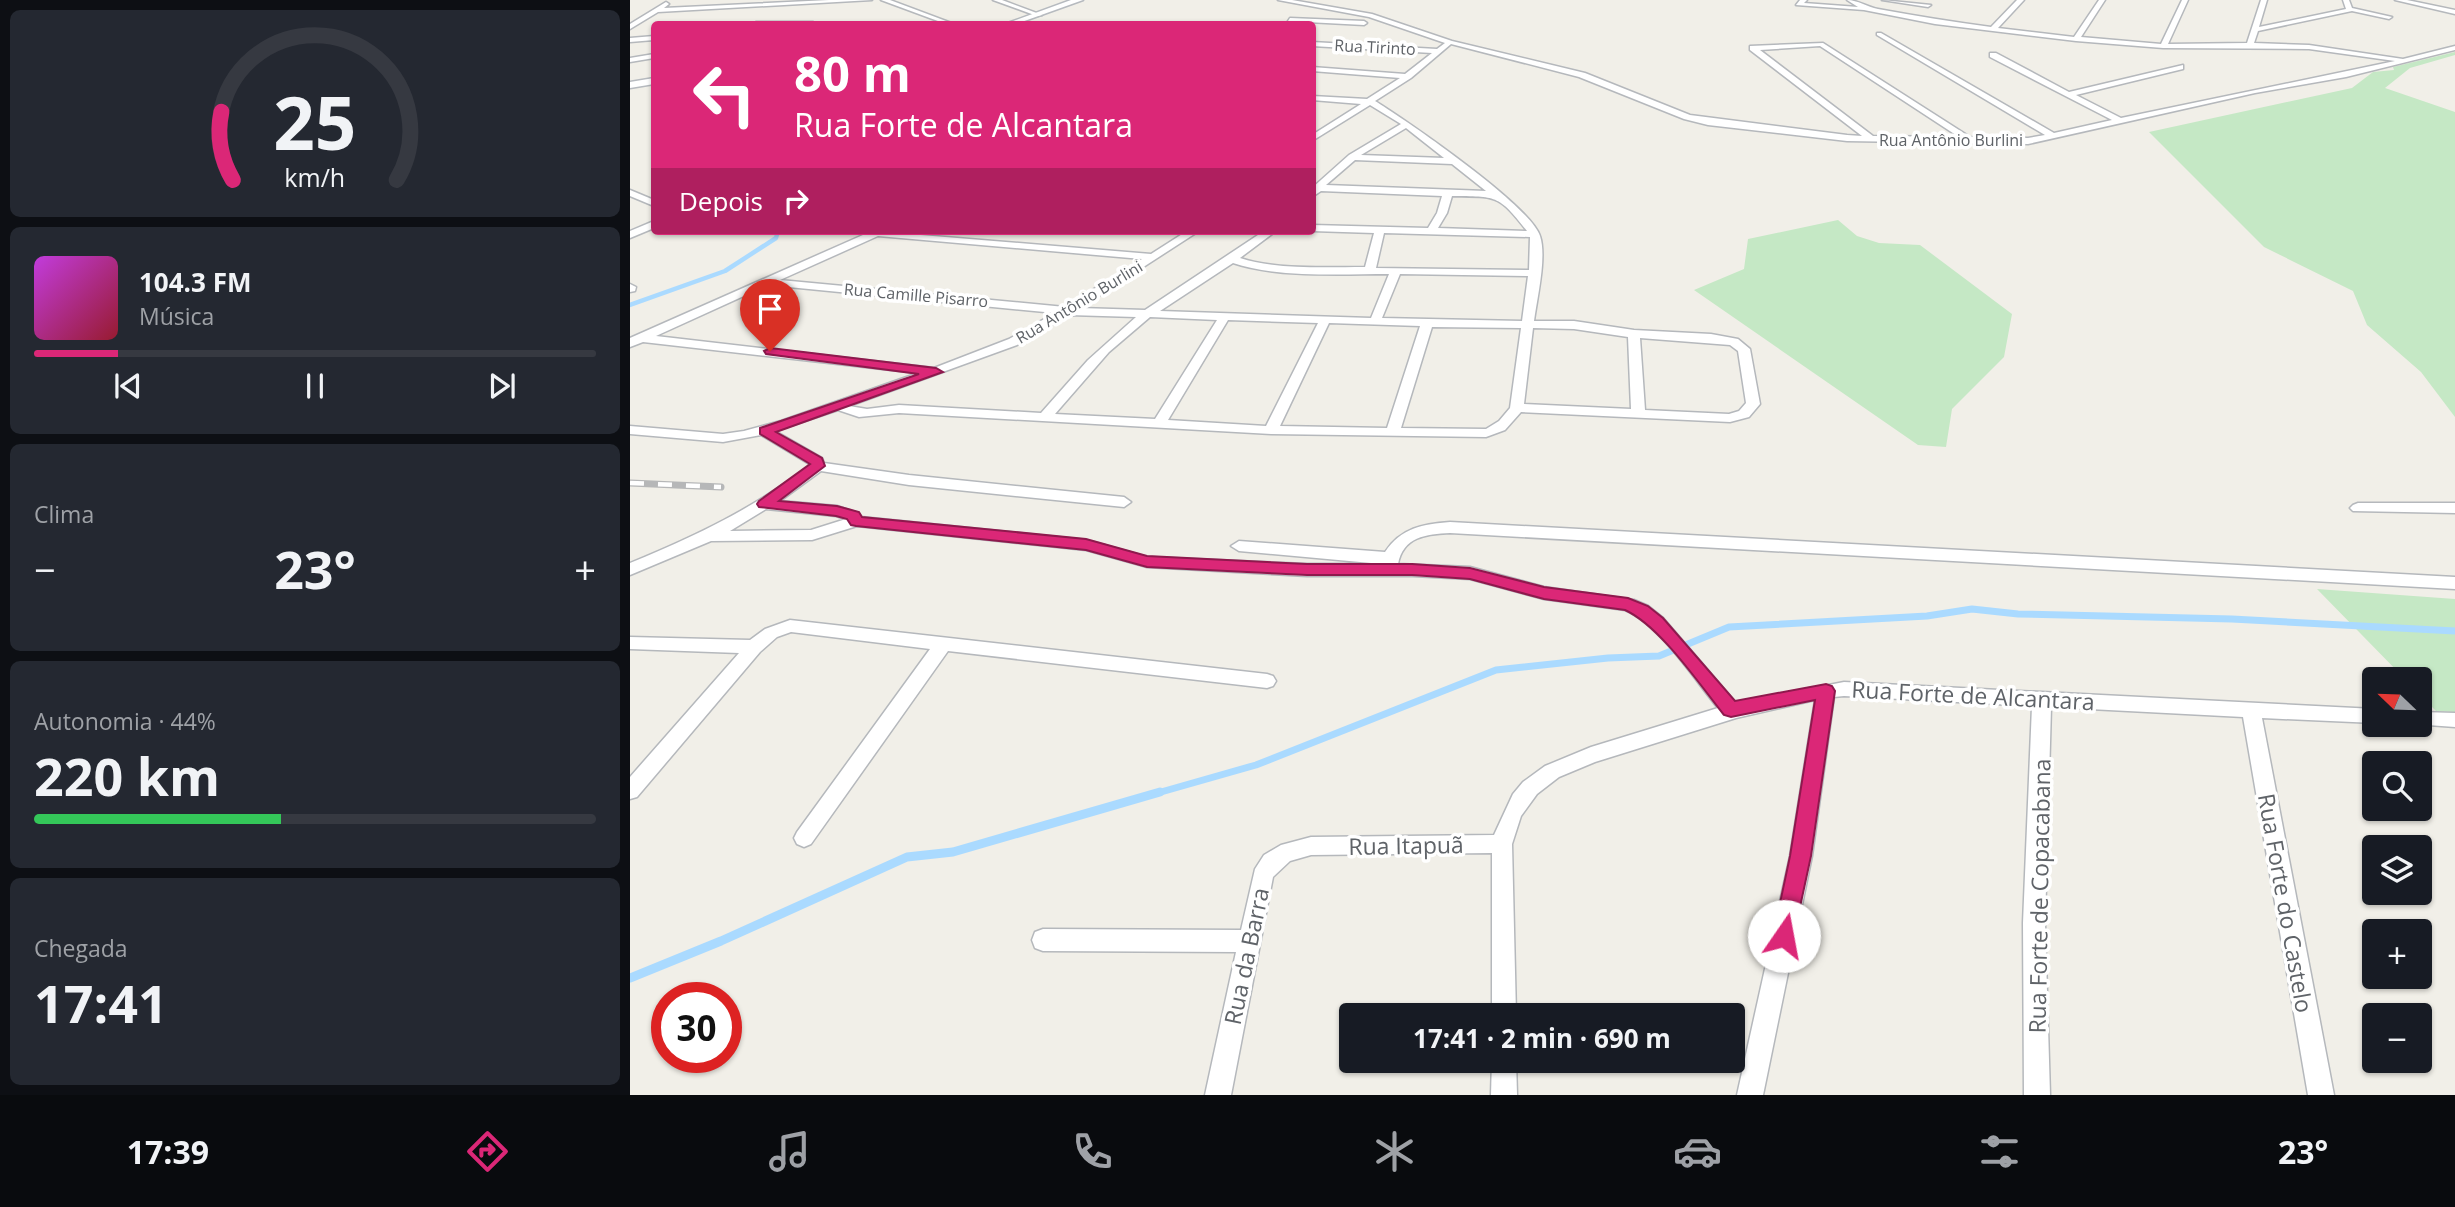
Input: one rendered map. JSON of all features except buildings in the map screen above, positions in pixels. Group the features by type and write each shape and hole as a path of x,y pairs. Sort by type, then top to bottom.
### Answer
{"main road":[{"path":"1019,21 1079,0"},
{"path":"630,85 651,82"}],"street":[{"path":"630,28 666,4 659,0"},
{"path":"659,10 869,0"},
{"path":"884,0 943,21"},
{"path":"996,0 1039,15"},
{"name":"Rua Antônio Burlini","path":"1281,0 1370,15 1450,42 1589,77 1707,122 1815,136 1872,139 1966,138 2015,142 2054,136 2406,61 2455,48"},
{"path":"1804,0 1798,4 1867,9 1935,22 2076,39 2163,46 2309,47 2406,61"},
{"path":"1850,0 1867,9"},
{"path":"1885,0 1928,5"},
{"path":"1994,28 2021,0"},
{"path":"2076,39 2102,0"},
{"path":"2163,46 2185,0"},
{"path":"2250,45 2264,0"},
{"path":"2346,0 2350,9"},
{"path":"2398,0 2455,12"},
{"path":"808,10 816,3"},
{"path":"1287,21 1309,5"},
{"path":"2257,29 2350,9 2389,17"},
{"path":"793,21 799,16"},
{"path":"1316,23 1398,24"},
{"path":"630,28 642,29"},
{"path":"1879,34 2054,136"},
{"path":"630,40 651,38"},
{"path":"1316,134 1371,102 1450,42"},
{"path":"1872,139 1752,48 1819,43 1966,138"},
{"name":"Rua Tirinto","path":"1316,44 1438,51"},
{"path":"630,48 651,48"},
{"path":"1993,55 2122,122"},
{"path":"630,60 651,56"},
{"path":"2069,94 2180,67"},
{"path":"1316,69 1408,76"},
{"path":"839,405 848,412 856,413 899,409 1270,430 1498,431 1517,408 1537,249 1535,234 1515,209 1407,124 1371,102 1316,98"},
{"path":"1316,191 1352,157 1382,135 1407,124"},
{"path":"1352,157 1454,162"},
{"path":"1316,191 1495,194"},
{"path":"630,193 651,202"},
{"path":"1431,231 1442,213 1448,193"},
{"path":"630,235 651,225"},
{"path":"1316,228 1535,234"},
{"path":"1370,270 1380,230"},
{"path":"635,340 872,235"},
{"path":"912,235 1154,257"},
{"name":"Rua Antônio Burlini","path":"630,430 723,438 765,431 936,372 1013,342 1188,235"},
{"path":"1045,417 1081,372 1147,314 1234,260 1266,235"},
{"path":"1234,260 1270,267 1490,275 1534,273"},
{"path":"1375,321 1396,271"},
{"name":"Rua Camille Pisarro","path":"767,282 1066,311 1528,326 1574,325 1634,334 1711,338 1734,342 1744,349 1753,404 1744,414 1730,418 1638,412"},
{"path":"1160,422 1224,317"},
{"path":"1270,430 1325,320"},
{"path":"1393,432 1427,323"},
{"path":"1517,408 1638,412 1634,334"},
{"path":"635,340 936,372"},
{"path":"880,391 899,409"},
{"path":"765,431 817,461 818,466"},
{"path":"630,569 709,536 765,504 818,466 909,480 1124,502"},
{"path":"765,504 837,511 853,516 856,521"},
{"path":"2358,508 2455,508"},
{"path":"709,536 812,535 856,521 1086,545 1147,562 1389,565"},
{"path":"1389,565 1400,539 1414,532 1440,529 2455,583"},
{"path":"1238,546 1412,570 1470,573 1544,593 1628,604 1642,610 1657,622 1731,710"},
{"path":"630,791 754,647 771,633 790,626 1267,681"},
{"path":"630,643 754,647"},
{"path":"804,838 943,644"},
{"name":"Rua Forte de Alcantara","path":"1504,1003 1502,844 1506,826 1529,789 1559,766 1731,710 1844,689 2362,715"},
{"path":"1750,1095 1801,856 1826,691"},
{"name":"Rua Forte de Copacabana","path":"2037,1095 2034,923 2042,698"},
{"name":"Rua Forte do Castelo","path":"2251,710 2320,1095"},
{"path":"2432,719 2455,720"},
{"name":"Rua Itapuã","path":"1311,846 1502,844"},
{"name":"Rua da Barra","path":"1218,1095 1248,941 1268,864 1274,857 1289,850 1311,846"},
{"path":"1043,940 1248,941"},
{"path":"1504,1073 1504,1095"}],"green space":[{"path":"2455,52 2455,55 2410,68 2385,88 2455,112 2455,417 2421,372 2367,325 2353,291 2264,247 2149,132 2352,88 2373,72 2394,70 2393,67"},
{"path":"1838,220 1857,236 1879,243 1920,245 2012,314 2004,357 1952,409 1946,447 1918,445 1694,290 1744,269 1748,239"},
{"path":"2317,589 2455,599 2455,712 2436,711 2432,707 2432,667 2393,667"}],"waterway":[{"path":"630,305 725,271 777,235"},
{"path":"1154,794 1256,765 1496,670 1608,658 1659,656 1729,627 1927,616 1972,609 2018,614 2232,619 2455,631"},
{"path":"630,978 721,941 907,857 953,852 1160,792"}],"railway":[{"path":"630,483 721,487"}],"route":[{"path":"770,351 936,372 765,431 817,461 818,466 765,504 837,511 853,516 856,521 1086,545 1147,562 1307,570 1470,573 1544,593 1628,604 1642,610 1657,622 1731,710 1826,691 1801,856 1784,936"}]}
